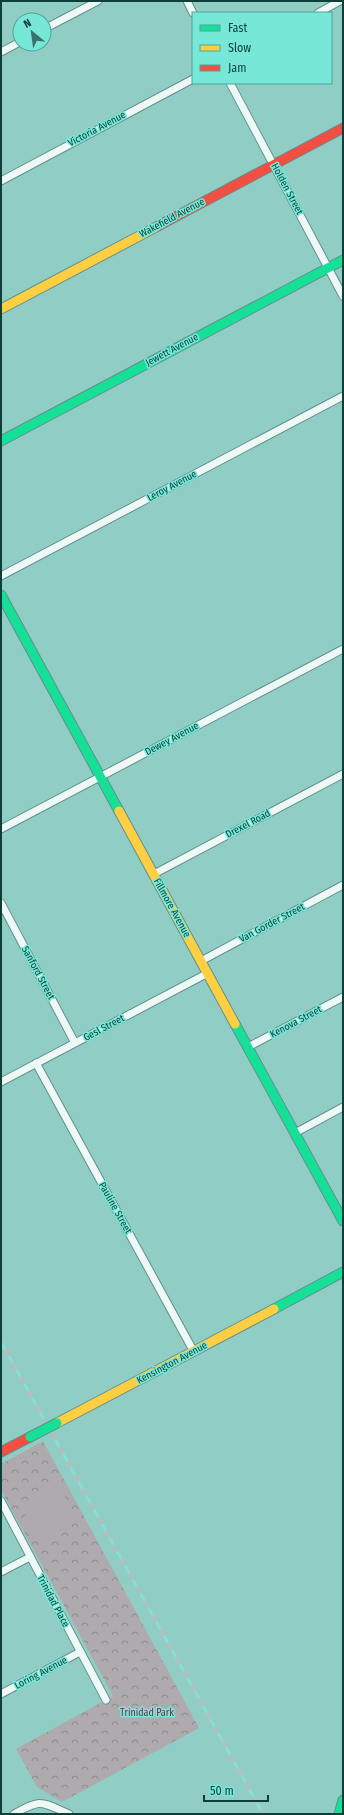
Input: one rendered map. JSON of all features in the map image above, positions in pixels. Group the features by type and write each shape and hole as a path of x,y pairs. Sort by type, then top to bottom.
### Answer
{"main road":[{"name":"Wakefield Avenue","path":"1,309 343,128"},
{"name":"Jewett Avenue","path":"1,441 343,260"},
{"name":"Fillmore Avenue","path":"1,595 343,1221"},
{"name":"Kensington Avenue","path":"1,1452 194,1352 343,1272"},
{"path":"339,1814 343,1800"}],"street":[{"path":"52,25 98,1"},
{"path":"187,1 192,12"},
{"path":"320,12 340,1"},
{"path":"1,52 12,46"},
{"name":"Victoria Avenue","path":"1,181 192,79"},
{"name":"Holden Street","path":"231,84 343,296"},
{"name":"Leroy Avenue","path":"1,576 343,396"},
{"name":"Dewey Avenue","path":"1,829 343,648"},
{"name":"Drexel Road","path":"154,874 343,774"},
{"name":"Van Gorder Street","path":"201,961 343,885"},
{"name":"Sanford Street","path":"1,903 75,1043"},
{"name":"Gesl Street","path":"1,1082 208,973"},
{"name":"Kenova Street","path":"248,1047 343,997"},
{"name":"Pauline Street","path":"36,1063 194,1352"},
{"path":"295,1133 343,1108"},
{"name":"Trinidad Place","path":"1,1501 106,1700"},
{"path":"1,1572 30,1557"},
{"name":"Loring Avenue","path":"1,1694 80,1652"},
{"path":"14,1814 37,1802 69,1814"}],"green space":[{"name":"Trinidad Park","path":"43,1441 199,1728 62,1802 37,1787 16,1749 113,1696 1,1490 1,1464"},
{"path":"59,1485 77,1520 39,1540 20,1505"}],"railway":[{"path":"1,1342 263,1814"}],"traffic: fast":[{"path":"1,441 343,260"},
{"path":"1,595 119,811"},
{"path":"235,1024 343,1221"},
{"path":"274,1309 343,1272"},
{"path":"30,1437 57,1423"},
{"path":"339,1814 343,1800"}],"traffic: slow":[{"path":"1,309 158,226"},
{"path":"119,811 235,1024"},
{"path":"57,1423 274,1309"}],"traffic: jam":[{"path":"158,226 343,128"},
{"path":"1,1452 30,1437"}]}
